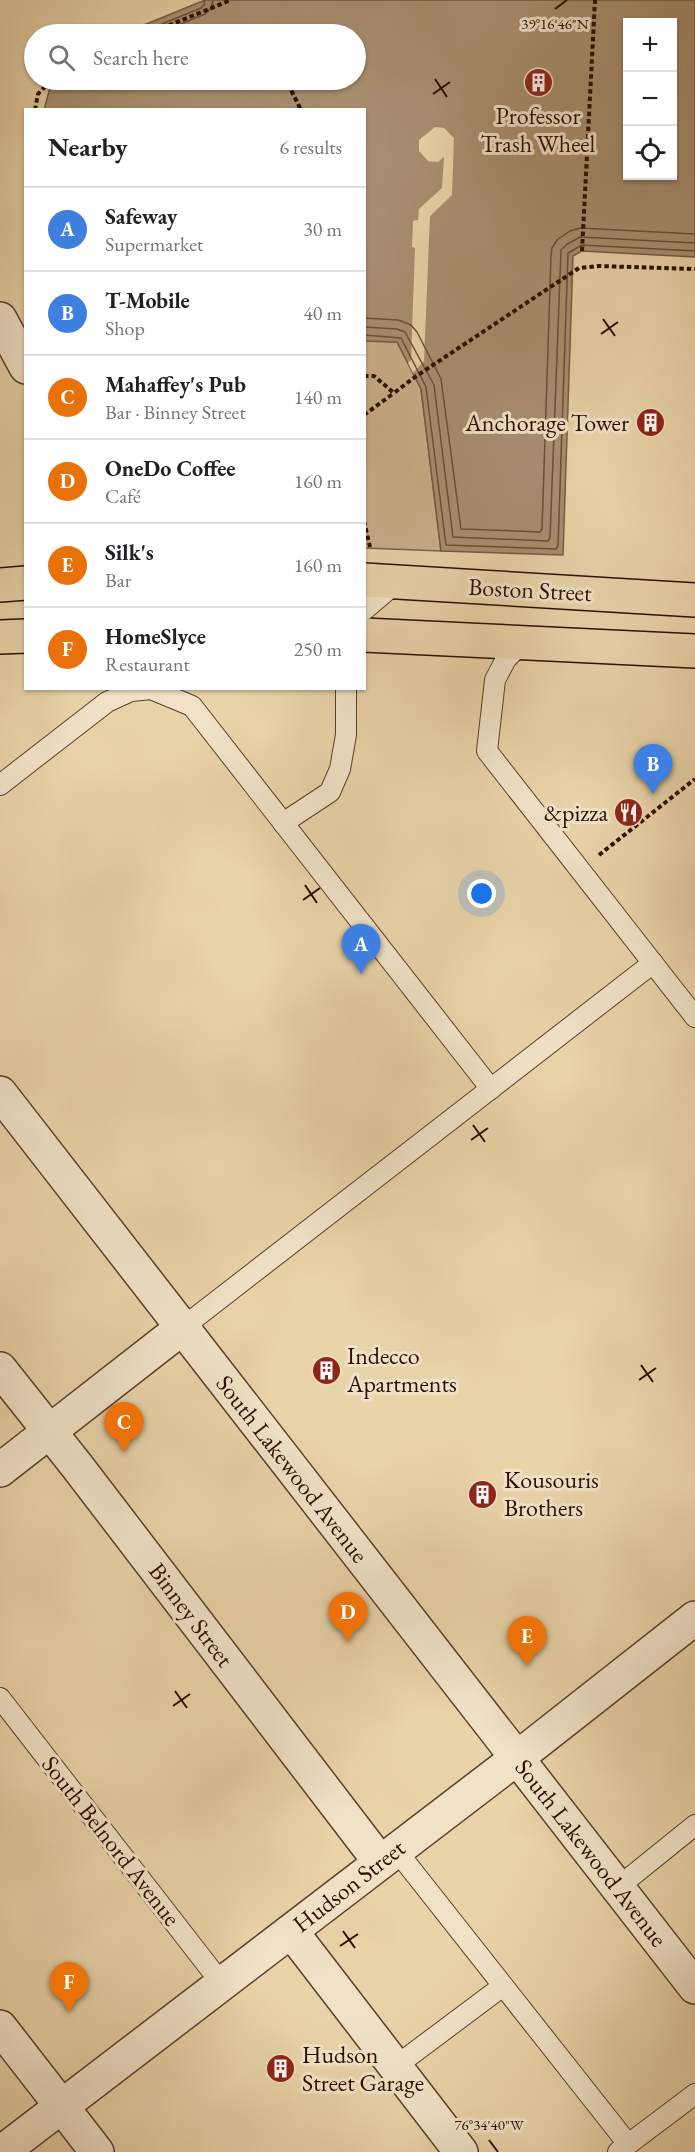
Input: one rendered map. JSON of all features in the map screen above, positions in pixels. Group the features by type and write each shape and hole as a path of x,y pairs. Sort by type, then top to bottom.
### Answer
{"main road":[{"name":"Boston Street","path":"366,580 695,600"},
{"path":"0,585 24,583"},
{"path":"366,635 695,651"},
{"path":"0,637 24,636"}],"street":[{"path":"0,319 24,363"},
{"name":"South Lakewood Avenue","path":"0,1093 695,1988"},
{"path":"0,1470 182,1328"},
{"name":"Binney Street","path":"0,1369 388,1856"},
{"name":"Hudson Street","path":"2,2152 517,1758 695,1618"},
{"path":"291,1931 461,2152"},
{"path":"0,2027 97,2152"}],"lane":[{"path":"366,608 397,582"},
{"path":"523,642 506,658 495,680 487,751 695,1017"},
{"path":"0,785 107,702 131,691 141,690"},
{"path":"153,690 192,706 491,1089"},
{"path":"283,823 330,792 340,769 344,746 346,690"},
{"path":"182,1328 653,963"},
{"name":"South Belnord Avenue","path":"0,1698 222,1984"},
{"path":"617,1888 695,1825"},
{"path":"388,1856 503,1986 623,2148 695,2094"},
{"path":"396,2066 503,1986"}],"path":[{"path":"172,24 231,0"},
{"path":"582,251 595,0"},
{"path":"35,108 38,94 42,90"},
{"path":"291,90 300,108"},
{"path":"366,414 415,377 579,268 599,266 695,269"},
{"path":"366,376 374,376 394,393"},
{"path":"366,530 370,547"},
{"path":"580,870 695,779"}],"shaded area":[{"path":"366,341 397,342 421,389 441,551 366,548"}],"water":[{"path":"205,0 695,0 695,257 582,251 573,256 563,555 441,551 421,389 397,342 366,341 366,108 45,108 49,90 366,90 366,24 146,24"}],"pier":[{"path":"435,127 444,128 454,138 452,195 430,216 424,361 413,373 408,363 411,360 415,248 412,247 413,221 418,220 419,209 442,188 444,157 438,162 428,161 419,151 419,140"}],"place":[{"name":"Professor Trash Wheel","path":"538,83"},
{"name":"Anchorage Tower","path":"650,423"},
{"name":"T-Mobile","path":"653,794"},
{"name":"&pizza","path":"629,813"},
{"name":"Safeway","path":"361,974"},
{"name":"Indecco Apartments","path":"326,1370"},
{"name":"Mahaffey's Pub","path":"124,1452"},
{"name":"Kousouris Brothers","path":"483,1494"},
{"name":"OneDo Coffee","path":"348,1642"},
{"name":"Silk's","path":"527,1666"},
{"name":"HomeSlyce","path":"69,2012"},
{"name":"Hudson Street Garage","path":"281,2069"}]}
